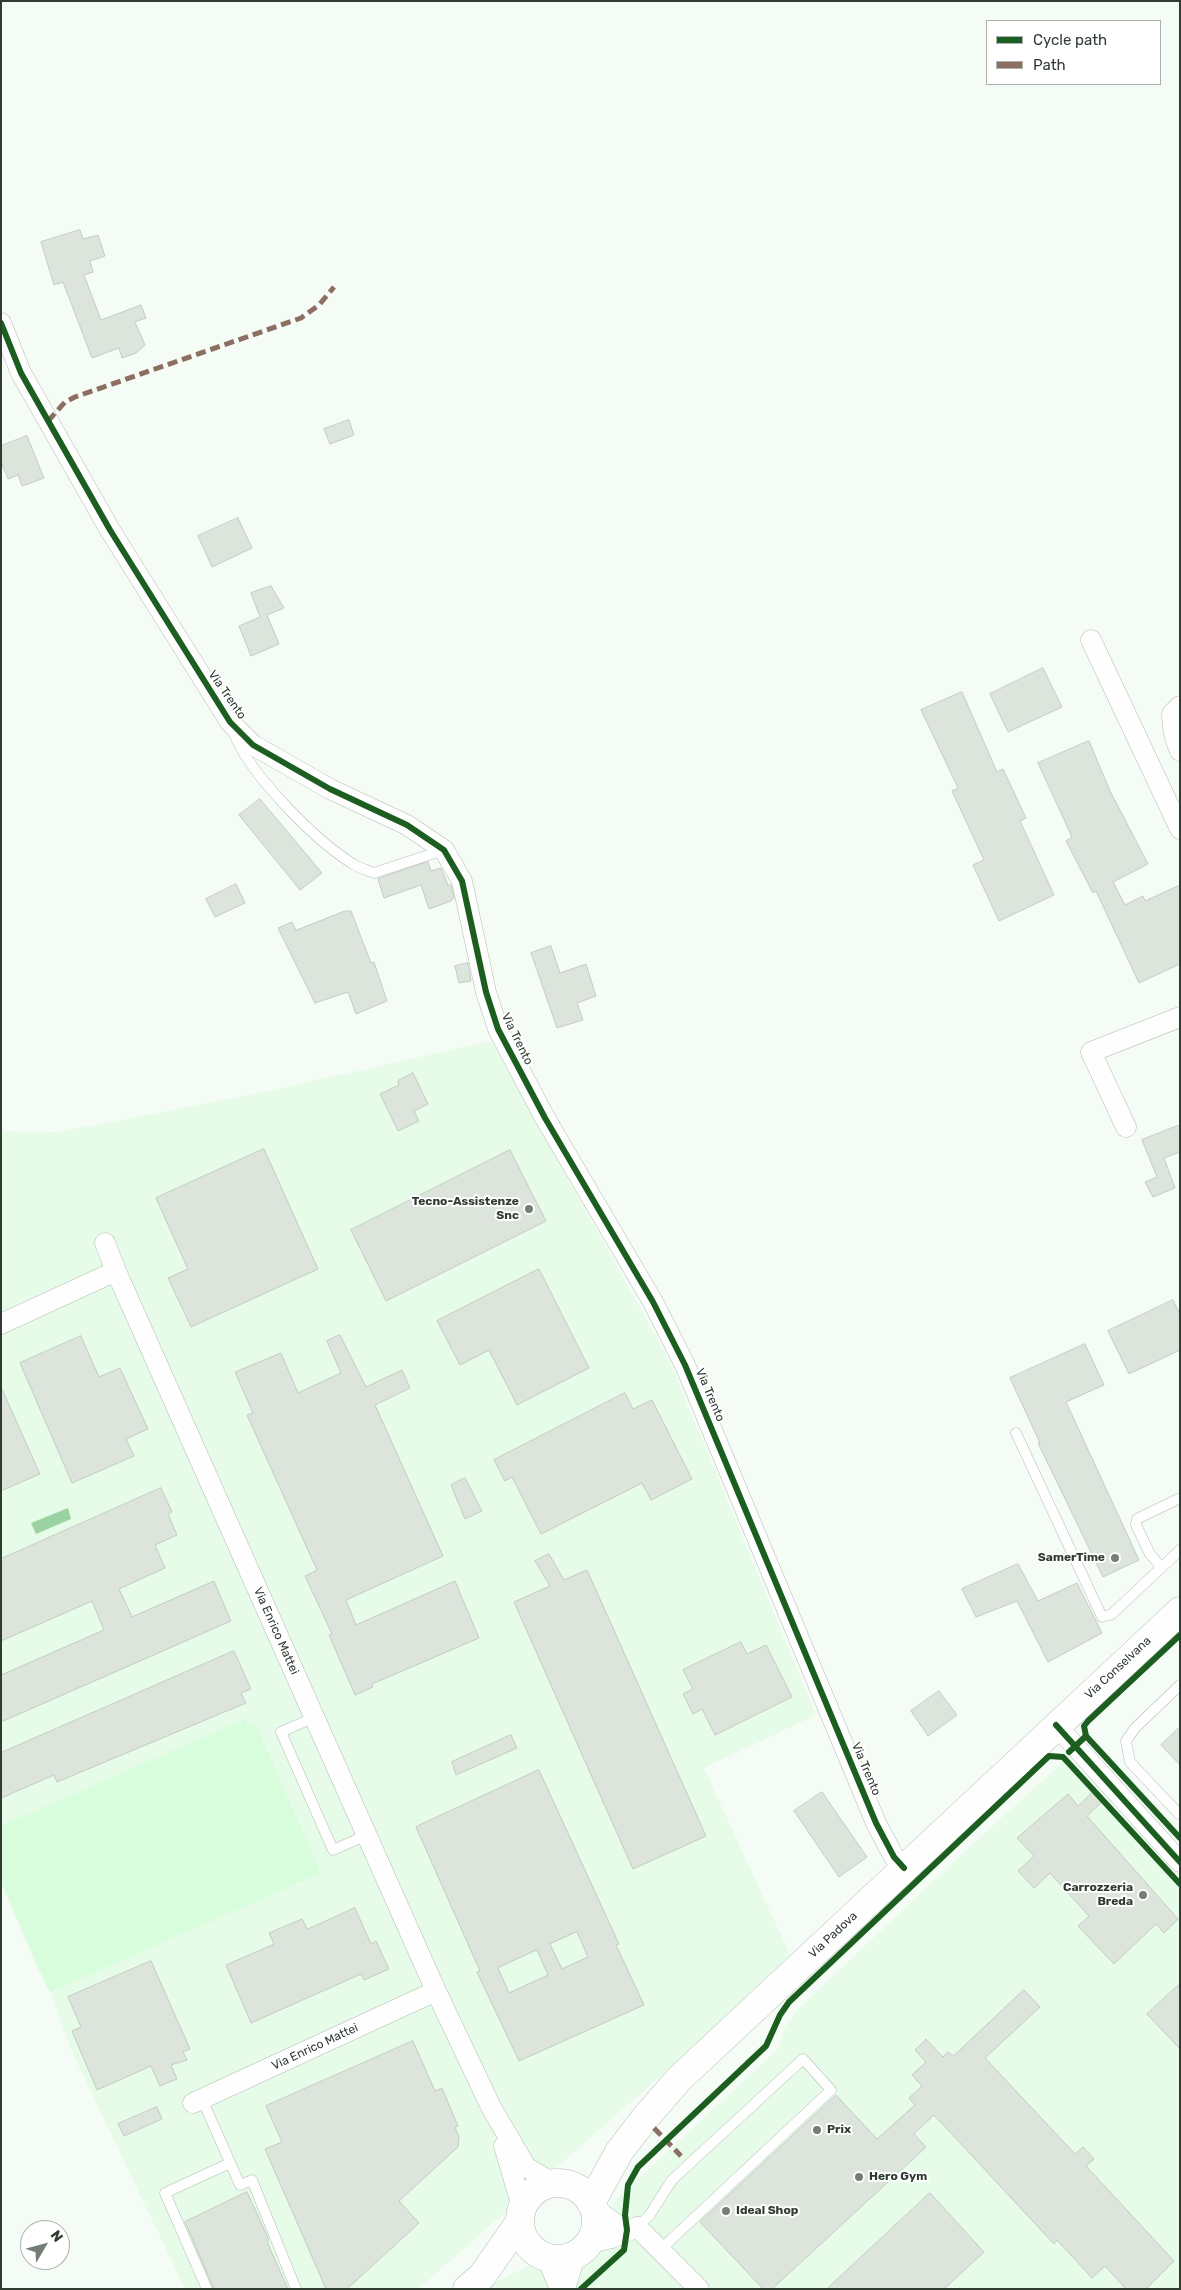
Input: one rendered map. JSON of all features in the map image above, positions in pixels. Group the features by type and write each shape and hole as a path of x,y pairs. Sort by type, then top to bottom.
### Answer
{"main road":[{"name":"Via Conselvana","path":"1056,1725 1180,1611"},
{"name":"Via Padova","path":"592,2205 619,2152 678,2079 1056,1725"},
{"name":"Via Padova","path":"559,2183 580,2177 619,2152"},
{"path":"474,2283 521,2215 532,2193 559,2183 582,2191 592,2205 596,2226 582,2250 566,2259 542,2256 528,2246 522,2235 521,2215"},
{"path":"474,2283 542,2256"}],"street":[{"name":"Via Trento","path":"1,322 21,373 110,530 230,722 253,745 330,789 407,825 444,850 462,881 486,992 498,1029 545,1118 653,1302 685,1365 876,1823 894,1858 904,1868"},
{"path":"1091,640 1180,829"},
{"path":"1180,706 1172,714 1172,725 1173,737 1180,751"},
{"path":"1126,1127 1091,1052 1180,1017"},
{"name":"Via Enrico Mattei","path":"105,1243 436,1991 491,2107 526,2167 559,2183"},
{"path":"1,1324 116,1270"},
{"path":"1056,1725 1180,1862"},
{"name":"Via Enrico Mattei","path":"198,2101 436,1991"},
{"name":"Via Enrico Mattei","path":"491,2107 521,2215"},
{"path":"592,2205 611,2222 632,2228 661,2249 699,2289"},
{"path":"565,2289 582,2250 632,2228"},
{"path":"542,2256 560,2289"}],"lane":[{"path":"230,722 237,743 262,778 306,824 354,864 374,873 444,850"},
{"path":"1016,1433 1102,1617 1112,1614 1180,1550"},
{"path":"1162,1567 1150,1554 1136,1525 1137,1520 1180,1498"},
{"path":"1180,1685 1136,1728 1126,1741 1130,1762 1180,1815"},
{"path":"315,1717 281,1732 333,1850 367,1835"},
{"path":"632,2228 649,2216 672,2180 804,2059 832,2090 661,2249"},
{"path":"198,2101 240,2185 252,2180 296,2289"},
{"path":"207,2289 165,2194 230,2163"}],"shaded area":[{"path":"491,1041 669,1360 816,1715 704,1768 790,1955 680,2059 418,2289 185,2289 73,2054 50,1992 35,1964 1,1883 1,1131 59,1132 259,1093"},
{"path":"68,1508 71,1519 36,1534 31,1523"},
{"path":"245,1719 248,1726 255,1723 321,1873 50,1992 1,1881 1,1826"},
{"path":"1063,1762 1180,1889 1180,2289 489,2289 498,2280 550,2257 603,2212 778,2049 785,2027 796,2011 975,1842"}],"building":[{"path":"80,230 83,239 98,235 105,256 90,261 93,272 84,275 101,320 141,305 146,318 135,322 145,345 136,353 122,358 119,348 92,358 63,282 54,285 41,242"},
{"path":"349,420 354,435 330,444 324,429"},
{"path":"27,436 44,478 22,486 18,475 8,479 1,462 1,446"},
{"path":"238,518 252,548 212,567 198,536"},
{"path":"271,586 284,608 267,615 279,644 251,656 239,626 260,617 251,593"},
{"path":"1043,668 1062,707 1008,732 990,694"},
{"path":"962,692 997,772 1003,769 1026,818 1020,821 1054,895 999,921 973,865 984,860 952,791 958,788 921,710"},
{"path":"1089,741 1110,791 1148,864 1113,882 1125,905 1143,896 1145,901 1180,885 1180,964 1139,983 1096,891 1093,893 1066,841 1072,837 1038,763"},
{"path":"260,799 322,873 300,890 239,815"},
{"path":"428,862 431,871 441,868 448,885 451,885 454,898 451,901 429,909 421,885 384,898 378,879"},
{"path":"236,884 245,903 215,917 206,899"},
{"path":"345,911 351,911 371,963 374,962 387,1001 356,1014 348,992 315,1003 278,928 292,922 296,930"},
{"path":"551,946 560,973 586,964 596,996 577,1003 583,1020 557,1028 531,953"},
{"path":"468,963 471,981 459,983 455,966"},
{"path":"413,1073 428,1104 414,1111 419,1121 398,1131 380,1094 399,1085 398,1081"},
{"path":"1180,1125 1180,1152 1164,1158 1175,1188 1153,1197 1145,1182 1157,1177 1142,1140"},
{"path":"264,1149 318,1269 191,1327 168,1278 188,1269 156,1198"},
{"path":"510,1150 546,1221 386,1301 351,1230"},
{"path":"539,1269 589,1368 517,1405 489,1350 460,1365 437,1321"},
{"path":"1173,1300 1180,1314 1180,1350 1129,1374 1108,1331"},
{"path":"340,1335 366,1387 402,1370 410,1388 375,1405 443,1556 346,1600 356,1625 455,1581 479,1638 372,1684 373,1687 355,1695 329,1635 332,1634 305,1576 317,1570 247,1415 253,1413 235,1372 281,1353 298,1393 341,1373 327,1341"},
{"path":"81,1336 99,1377 120,1368 148,1429 126,1439 134,1456 72,1483 20,1363"},
{"path":"1085,1344 1104,1385 1066,1402 1139,1560 1103,1577 1038,1443 1040,1443 1010,1378"},
{"path":"1,1387 40,1474 1,1491"},
{"path":"625,1393 633,1409 652,1400 692,1479 651,1500 642,1483 541,1534 512,1477 505,1481 494,1460"},
{"path":"465,1478 482,1511 465,1519 451,1485"},
{"path":"161,1488 172,1512 168,1514 177,1535 155,1545 165,1568 119,1589 132,1617 214,1581 231,1621 1,1722 1,1675 104,1630 92,1601 1,1641 1,1559"},
{"path":"549,1554 564,1580 587,1570 706,1836 633,1869 514,1602 550,1586 535,1561"},
{"path":"1018,1564 1038,1601 1077,1583 1102,1633 1048,1662 1017,1601 976,1617 962,1589"},
{"path":"741,1642 747,1654 766,1645 792,1697 715,1735 702,1709 693,1714 683,1694 693,1689 683,1670"},
{"path":"234,1651 251,1689 241,1693 246,1703 57,1782 54,1775 1,1798 1,1753"},
{"path":"939,1691 957,1715 928,1736 911,1711"},
{"path":"1180,1727 1180,1765 1161,1745"},
{"path":"511,1735 517,1748 456,1775 452,1762"},
{"path":"539,1770 619,1944 616,1945 644,2005 519,2061 477,1972 480,1971 416,1827","holes":["577,1932 588,1957 562,1969 550,1944","537,1950 548,1975 509,1993 498,1968"]},
{"path":"1094,1791 1103,1801 1087,1816 1178,1919 1164,1933 1156,1924 1114,1964 1078,1926 1089,1916 1050,1873 1034,1888 1018,1871 1034,1856 1017,1838 1068,1794 1078,1806"},
{"path":"822,1792 867,1857 839,1877 794,1811"},
{"path":"355,1908 371,1944 376,1941 389,1969 364,1980 361,1974 251,2023 226,1965 274,1944 269,1933 302,1919 307,1929"},
{"path":"151,1961 190,2049 183,2052 187,2060 171,2065 177,2079 160,2086 151,2066 97,2090 72,2031 81,2027 68,1997"},
{"path":"1180,1984 1180,2049 1147,2014"},
{"path":"1024,1990 1040,2007 985,2058 1075,2154 1083,2147 1094,2159 1086,2166 1174,2261 1146,2289 1126,2289 1105,2266 1092,2278 1057,2240 1054,2244 934,2115 914,2134 926,2147 772,2289 763,2289 700,2222 836,2095 877,2139 915,2105 909,2098 922,2086 912,2075 926,2062 915,2050 926,2039 943,2057 948,2052 953,2056"},
{"path":"413,2041 435,2091 442,2088 458,2126 455,2127 459,2137 458,2147 399,2201 419,2223 347,2289 326,2289 265,2149 282,2142 266,2106"},
{"path":"157,2107 162,2119 124,2136 118,2124"},
{"path":"247,2192 288,2289 214,2289 185,2222"},
{"path":"930,2193 984,2252 944,2289 827,2289"}],"marked path":[{"path":"48,421 65,402 75,397 301,318 319,305 334,287"},
{"path":"654,2128 681,2156"}],"cycle path":[{"path":"1,323 21,373 110,530 230,722 253,745 330,789 407,825 444,850 462,881 486,992 498,1029 545,1118 653,1302 685,1365 876,1823 894,1857 904,1868"},
{"path":"1069,1752 1086,1736 1084,1726 1088,1721 1180,1635"},
{"path":"1056,1725 1180,1862"},
{"path":"1086,1736 1180,1838"},
{"path":"581,2289 624,2250 627,2230 625,2215 628,2185 638,2167 766,2046 780,2015 789,2002 1049,1756 1063,1757 1180,1884"}],"place":[{"name":"Tecno-Assistenze Snc","path":"529,1209"},
{"name":"SamerTime","path":"1115,1558"},
{"name":"Carrozzeria Breda","path":"1143,1895"},
{"name":"Prix","path":"817,2130"},
{"name":"Hero Gym","path":"859,2177"},
{"name":"Ideal Shop","path":"726,2211"}]}
